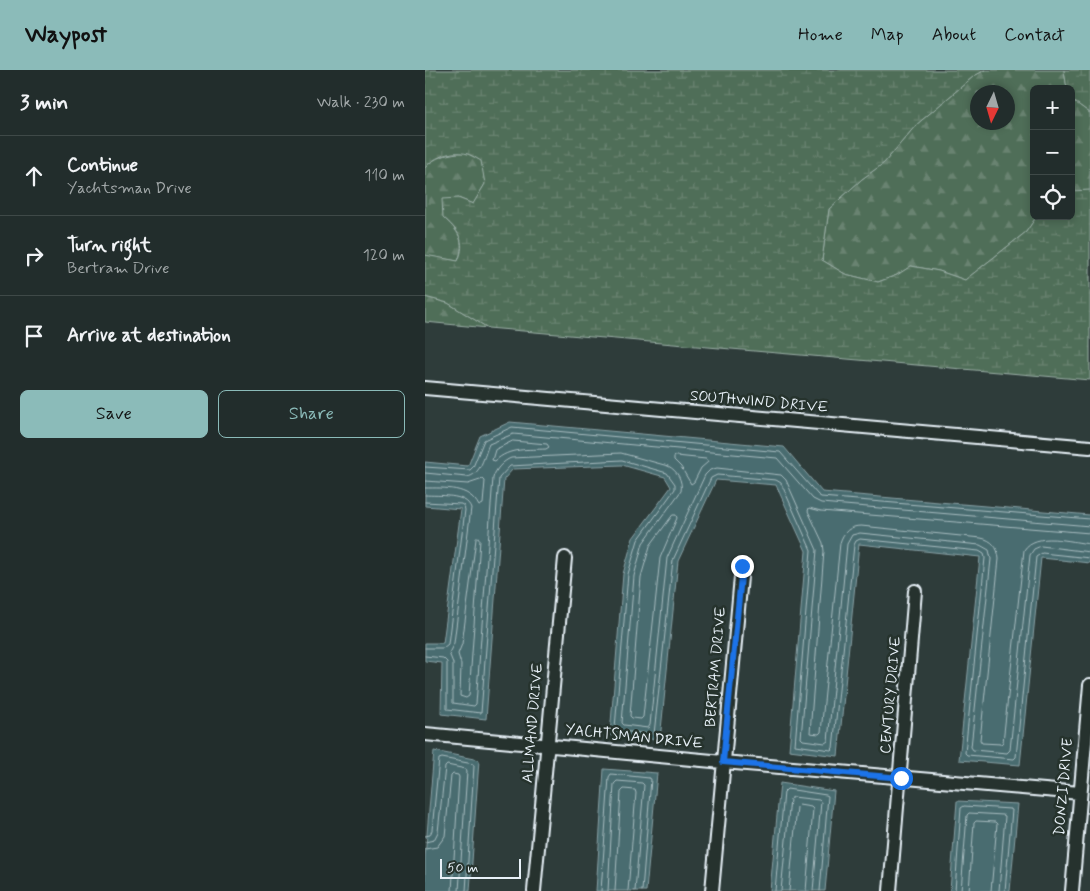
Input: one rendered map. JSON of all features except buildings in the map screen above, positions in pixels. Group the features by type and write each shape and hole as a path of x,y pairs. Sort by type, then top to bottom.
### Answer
{"street":[{"name":"SOUTHWIND DRIVE","path":"425,388 1090,447"},
{"name":"ALLMAND DRIVE","path":"534,891 565,558"},
{"name":"BERTRAM DRIVE","path":"712,891 742,566"},
{"name":"CENTURY DRIVE","path":"890,891 901,778 915,591"},
{"name":"DONZI DRIVE","path":"1072,891 1090,685"},
{"name":"YACHTSMAN DRIVE","path":"425,734 1080,794"}],"green space":[{"path":"425,70 985,70 974,76 916,125 884,163 862,179 829,209 822,260 845,274 878,282 897,275 911,266 939,271 965,280 1026,232 1034,220 1075,220 1075,191 1090,190 1090,380 488,328 448,303 425,297 425,255 458,261 461,254 461,242 457,231 443,217 442,199 458,198 473,204 485,184 481,161 467,154 447,154 432,161 425,168"},
{"path":"985,70 1064,70 1066,85 1030,85 1030,220 1034,220 1026,232 965,280 939,271 911,266 897,275 878,282 845,274 822,260 829,209 862,179 884,163 916,125 974,76"},
{"path":"1064,70 1090,70 1090,113 1075,102 1075,85 1066,85"},
{"path":"1075,102 1090,113 1089,191 1075,191"},
{"path":"464,152 482,161 485,184 473,204 458,198 443,217 459,236 461,247 458,261 427,256 425,255 425,168 438,158"},
{"path":"425,297 448,303 488,328 425,322"}],"water":[{"path":"510,422 784,447 822,492 1090,515 1090,563 1041,558 1020,765 959,760 980,557 859,544 838,756 789,750 806,551 776,485 716,480 678,561 660,740 610,735 623,574 633,538 671,487 665,477 622,465 513,469 504,479 486,719 441,714 442,663 425,661 425,643 443,643 461,509 425,506 425,462 468,466 480,436"},
{"path":"434,751 479,760 470,891 425,891 425,858"},
{"path":"604,769 657,773 646,891 596,891"},
{"path":"780,783 834,791 825,891 770,891"},
{"path":"957,801 1018,804 1010,891 950,891"}],"route":[{"path":"742,566 723,762 901,778"}]}
